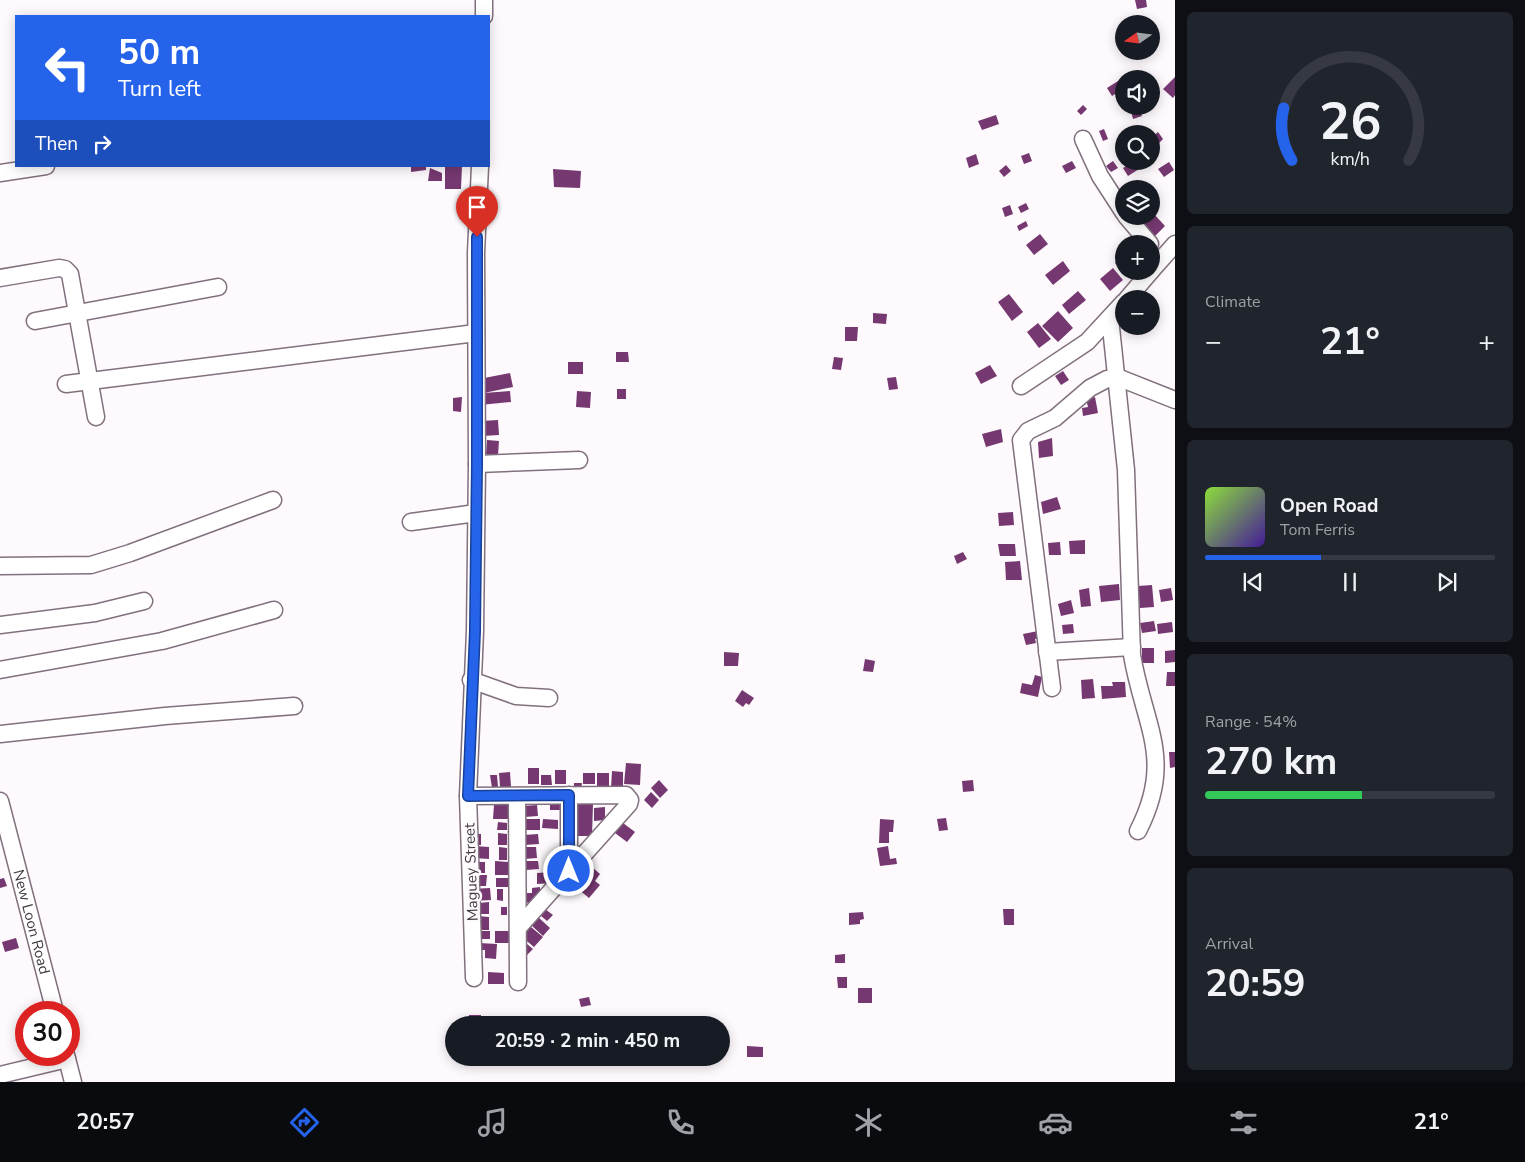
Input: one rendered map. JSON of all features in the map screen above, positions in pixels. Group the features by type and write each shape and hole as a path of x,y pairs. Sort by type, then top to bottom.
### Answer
{"street":[{"path":"484,0 484,15"},
{"path":"1083,139 1100,176 1115,199"},
{"path":"0,173 39,167"},
{"name":"Maguey Street","path":"474,978 468,796 471,680 475,631 477,464 476,253 480,167"},
{"path":"1134,225 1143,235"},
{"path":"1160,261 1170,250"},
{"path":"0,278 52,268 65,269 72,281 96,417"},
{"path":"1135,290 1143,280"},
{"path":"35,321 218,287"},
{"path":"1021,386 1073,354 1115,312"},
{"path":"1110,318 1126,470 1132,647 1135,672 1157,741 1160,768 1154,801 1138,831"},
{"path":"66,384 476,333"},
{"path":"1052,688 1021,440 1028,431 1055,418 1090,388 1107,379 1117,377 1175,400"},
{"path":"477,464 579,460"},
{"path":"0,566 91,565 130,553 272,500"},
{"path":"412,522 476,513"},
{"path":"0,625 88,614 144,601"},
{"path":"0,670 162,641 274,610"},
{"path":"1048,652 1132,647"},
{"path":"471,680 516,696 549,698"},
{"path":"0,734 165,716 294,706"},
{"path":"569,795 569,871"},
{"path":"468,796 626,795 630,802 518,928"},
{"path":"517,796 518,982"},
{"name":"New Loon Road","path":"0,801 52,1001"},
{"path":"0,1075 34,1066"},
{"path":"69,1066 73,1082"}],"building":[{"path":"1135,0 1146,0 1147,7 1137,9"},
{"path":"1175,77 1175,95 1173,98 1163,89"},
{"path":"1115,83 1115,94 1112,96 1107,88"},
{"path":"1083,105 1087,109 1081,115 1077,111"},
{"path":"996,115 999,124 982,130 978,121"},
{"path":"1132,115 1142,116 1133,119"},
{"path":"1104,129 1108,139 1103,141 1099,131"},
{"path":"1029,153 1032,161 1024,164 1021,156"},
{"path":"976,154 979,164 969,168 966,158"},
{"path":"1072,161 1076,168 1066,173 1062,166"},
{"path":"1113,161 1115,170 1111,172 1106,166"},
{"path":"1169,162 1174,170 1164,177 1159,170"},
{"path":"1006,165 1011,171 1004,177 999,171"},
{"path":"411,167 426,167 426,170 411,172"},
{"path":"445,167 462,167 461,189 445,189"},
{"path":"430,168 442,173 442,181 428,181"},
{"path":"553,169 581,171 580,188 554,187"},
{"path":"1124,170 1137,170 1128,176"},
{"path":"1026,203 1029,209 1021,213 1018,207"},
{"path":"1010,205 1013,214 1005,217 1002,208"},
{"path":"1026,221 1028,226 1019,231 1017,226"},
{"path":"1160,221 1165,226 1156,235 1150,235 1142,225 1160,225"},
{"path":"1040,234 1048,244 1034,255 1026,245"},
{"path":"1063,261 1070,271 1053,285 1045,275"},
{"path":"1113,268 1115,270 1115,280 1123,280 1110,291 1100,279"},
{"path":"1078,291 1086,300 1069,314 1062,305"},
{"path":"1009,294 1023,312 1012,321 998,302"},
{"path":"1058,311 1073,328 1058,342 1042,326"},
{"path":"873,313 887,314 886,324 873,323"},
{"path":"1038,323 1051,339 1039,348 1027,332"},
{"path":"845,327 858,327 857,341 845,341"},
{"path":"616,352 628,352 629,362 616,362"},
{"path":"834,357 843,358 841,370 832,369"},
{"path":"568,362 583,362 583,374 568,374"},
{"path":"990,365 997,376 981,384 975,373"},
{"path":"1063,371 1069,380 1061,385 1055,376"},
{"path":"510,373 513,387 484,393 510,391 511,402 480,405 479,379"},
{"path":"896,377 898,389 889,390 887,378"},
{"path":"617,389 626,389 626,399 617,399"},
{"path":"577,391 591,392 590,408 576,407"},
{"path":"462,397 461,412 453,411 453,398"},
{"path":"1095,397 1098,413 1083,416 1082,408 1088,407 1086,399"},
{"path":"498,420 499,435 482,436 481,421"},
{"path":"1001,429 1003,442 986,447 982,434"},
{"path":"1052,438 1053,456 1039,458 1038,442"},
{"path":"487,440 499,441 498,455 486,454"},
{"path":"1057,497 1061,509 1043,514 1041,502"},
{"path":"1013,512 1014,525 999,526 998,513"},
{"path":"1085,540 1085,554 1070,554 1069,541"},
{"path":"1060,542 1061,555 1049,555 1048,543"},
{"path":"998,544 1015,544 1016,556 1000,556"},
{"path":"963,552 967,559 957,564 954,556"},
{"path":"1020,561 1022,580 1006,580 1005,562"},
{"path":"1119,584 1120,600 1101,602 1099,586"},
{"path":"1152,585 1154,607 1140,608 1138,586"},
{"path":"1089,588 1091,606 1081,607 1079,590"},
{"path":"1171,588 1173,600 1161,602 1159,590"},
{"path":"1071,600 1074,613 1061,616 1058,604"},
{"path":"1154,621 1156,631 1142,633 1140,623"},
{"path":"1172,622 1173,632 1158,634 1157,624"},
{"path":"1073,624 1074,633 1063,634 1062,625"},
{"path":"1038,631 1040,638 1035,639 1036,643 1026,645 1023,634"},
{"path":"1142,648 1154,648 1154,663 1142,663"},
{"path":"1175,650 1175,662 1165,663 1165,651"},
{"path":"724,652 739,653 738,666 724,666"},
{"path":"865,659 875,661 873,672 863,671"},
{"path":"1167,672 1175,672 1175,686 1166,686"},
{"path":"1035,675 1042,677 1038,697 1020,693 1022,683 1032,685"},
{"path":"1093,679 1095,698 1082,699 1081,680"},
{"path":"1112,682 1125,682 1126,697 1102,699 1101,686 1113,686"},
{"path":"742,690 754,698 749,705 746,703 743,707 735,701"},
{"path":"1169,752 1175,752 1175,767 1170,768"},
{"path":"626,763 641,764 640,785 624,784"},
{"path":"528,768 539,768 539,784 528,784"},
{"path":"555,770 566,770 566,784 555,784"},
{"path":"612,771 623,772 623,789 611,788"},
{"path":"510,772 511,787 500,787 499,773"},
{"path":"583,773 595,773 595,784 583,784"},
{"path":"597,773 609,773 609,787 597,787"},
{"path":"490,775 497,775 498,787 492,788"},
{"path":"541,775 551,775 552,785 541,785"},
{"path":"659,780 668,790 660,798 651,788"},
{"path":"973,780 974,791 963,792 962,781"},
{"path":"574,783 582,783 581,790 574,789"},
{"path":"651,792 659,800 652,808 644,800"},
{"path":"561,801 561,810 550,810 550,802"},
{"path":"573,804 593,804 592,836 573,836"},
{"path":"494,805 510,805 509,819 493,819"},
{"path":"537,805 538,816 524,817 523,806"},
{"path":"605,807 605,820 594,821 594,808"},
{"path":"946,818 948,830 939,831 937,819"},
{"path":"519,819 540,819 540,830 519,830"},
{"path":"543,819 558,820 558,829 542,828"},
{"path":"880,819 894,820 893,832 889,832 889,843 879,843"},
{"path":"619,820 635,832 627,842 611,830"},
{"path":"498,822 507,823 507,830 497,830"},
{"path":"498,833 507,834 507,845 498,845"},
{"path":"474,834 481,834 481,845 474,845"},
{"path":"538,834 539,844 524,845 524,835"},
{"path":"474,846 489,847 489,859 474,858"},
{"path":"888,846 890,859 896,858 897,864 880,866 877,848"},
{"path":"499,847 507,848 507,860 499,860"},
{"path":"523,847 536,847 537,858 524,859"},
{"path":"495,861 508,862 508,875 495,875"},
{"path":"525,861 538,861 539,869 526,870"},
{"path":"585,861 600,874 595,881 600,885 589,898 578,889 587,877 578,869"},
{"path":"474,862 485,862 485,873 474,873"},
{"path":"552,872 552,883 537,884 537,873"},
{"path":"474,875 487,875 486,886 474,886"},
{"path":"4,878 7,886 0,888 0,879"},
{"path":"496,878 508,878 508,887 496,887"},
{"path":"540,887 540,897 535,902 521,903 521,893 532,893 532,888"},
{"path":"490,888 491,900 473,901 472,889"},
{"path":"497,889 503,889 503,901 497,900"},
{"path":"489,902 489,914 480,914 479,903"},
{"path":"501,907 507,907 507,915 501,915"},
{"path":"545,909 553,915 547,921 540,915"},
{"path":"1003,909 1014,909 1014,925 1004,925"},
{"path":"863,912 864,919 860,920 860,924 849,925 849,913"},
{"path":"477,916 489,917 489,930 477,930"},
{"path":"538,917 550,928 543,936 531,925"},
{"path":"531,927 543,937 534,947 522,937"},
{"path":"479,931 490,931 490,939 479,939"},
{"path":"495,931 510,931 510,943 495,943"},
{"path":"16,938 19,948 5,952 2,942"},
{"path":"479,943 497,944 496,959 485,958 485,950 479,950"},
{"path":"527,944 533,949 525,957 520,952"},
{"path":"845,954 845,963 835,963 835,955"},
{"path":"488,972 504,973 504,984 488,984"},
{"path":"837,977 847,977 847,988 838,988"},
{"path":"858,988 872,988 872,1003 858,1003"},
{"path":"589,997 591,1005 581,1007 579,999"},
{"path":"747,1046 763,1047 763,1057 747,1057"}],"route":[{"path":"477,237 475,631 471,680 468,796 569,795 569,871"}]}
